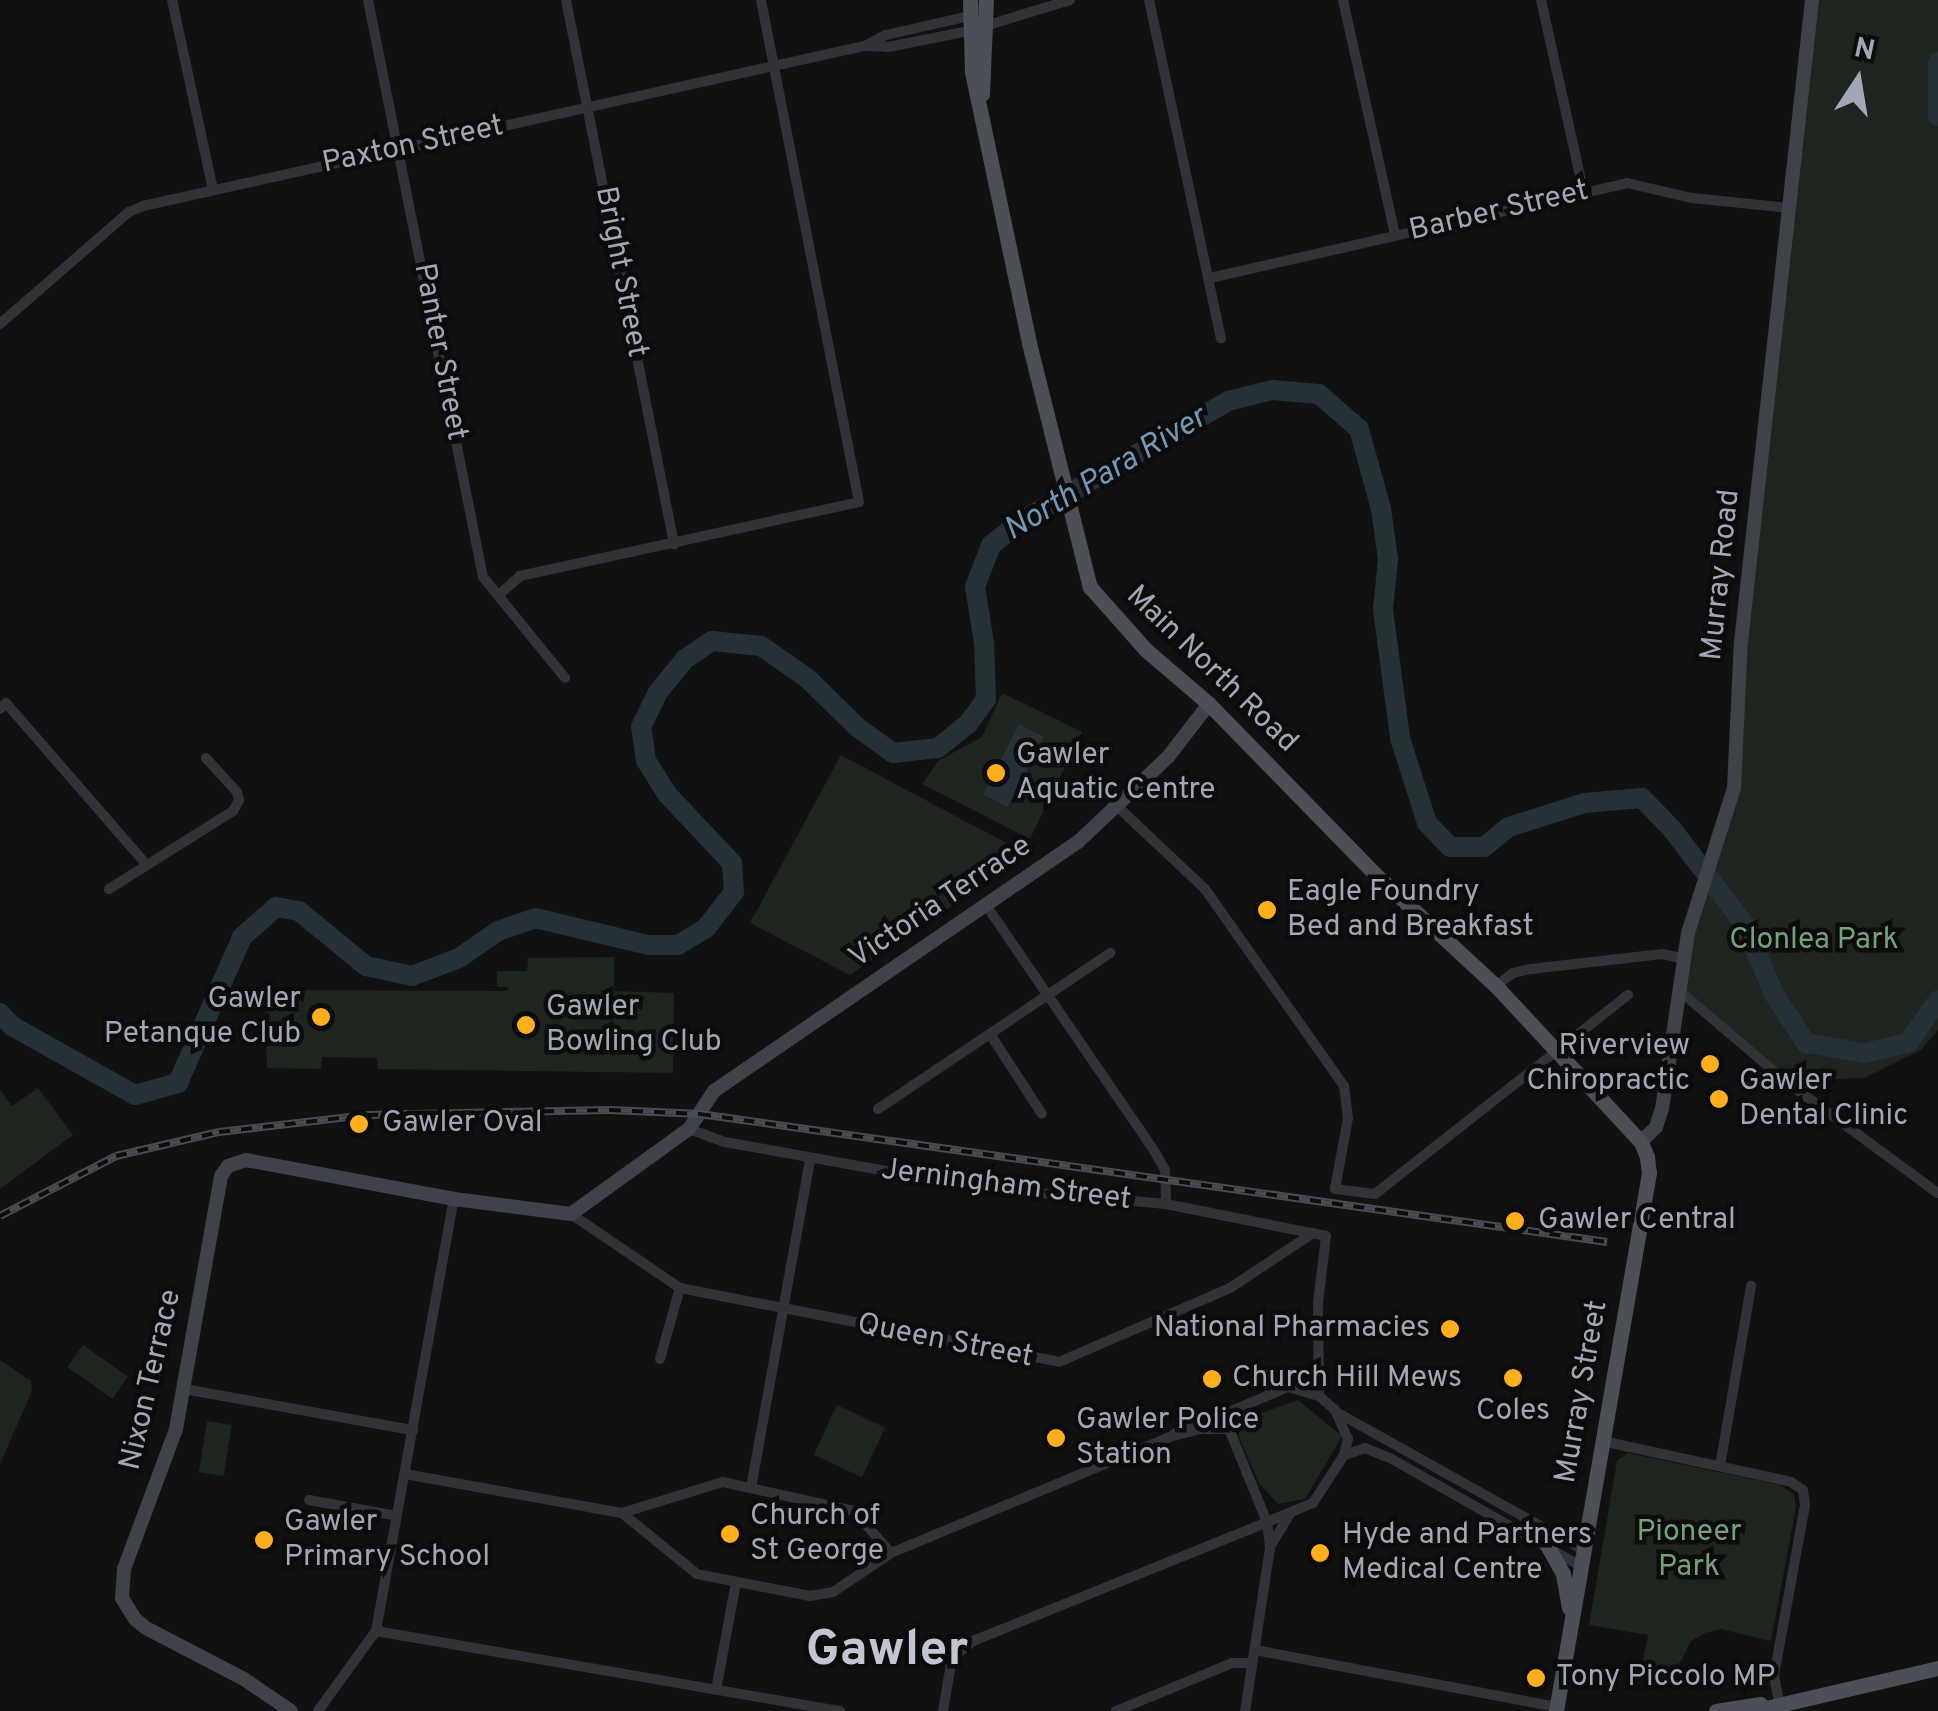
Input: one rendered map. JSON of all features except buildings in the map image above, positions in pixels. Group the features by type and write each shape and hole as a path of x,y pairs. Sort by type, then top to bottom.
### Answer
{"main road":[{"name":"Main North Road","path":"977,12 972,72 1072,524 1090,586 1114,619 1209,704 1376,876 1496,986 1640,1142"},
{"name":"Murray Street","path":"1557,1710 1648,1172 1640,1142"},
{"path":"1554,1541 1571,1620"},
{"path":"1716,1711 1779,1702 1938,1668"},
{"path":"1753,1711 1779,1702"}],"street":[{"path":"172,0 213,190"},
{"name":"Panter Street","path":"368,0 483,576 565,678"},
{"name":"Bright Street","path":"566,0 674,544"},
{"path":"500,594 520,576 859,502 761,0"},
{"name":"Paxton Street","path":"0,324 129,212 864,46 888,47 977,12 1016,14 1070,0"},
{"path":"1149,0 1221,338"},
{"path":"1343,0 1395,235"},
{"path":"1541,0 1584,194"},
{"name":"Murray Road","path":"1640,1142 1656,1127 1662,1109 1685,958 1736,772 1741,642 1812,0"},
{"name":"Barber Street","path":"1210,278 1642,183 1692,198 1789,208"},
{"path":"2,703 144,863"},
{"name":"Victoria Terrace","path":"571,1214 689,1128 714,1091 1051,862 1119,808 1168,757 1209,704"},
{"path":"109,888 233,811 239,800 236,792 206,758"},
{"path":"1119,808 1206,889 1344,1086 1348,1118 1335,1189 1375,1194 1628,994"},
{"path":"986,905 1158,1157 1167,1178 1166,1204"},
{"path":"878,1109 1110,953"},
{"path":"1496,986 1531,968 1662,954 1685,958"},
{"path":"1681,992 1788,1083 1938,1193"},
{"path":"990,1034 1042,1114"},
{"name":"Jerningham Street","path":"689,1128 725,1142 980,1188 1166,1204 1326,1236 1319,1286 1318,1396"},
{"path":"751,1488 810,1159"},
{"name":"Nixon Terrace","path":"291,1711 244,1679 134,1620 122,1598 124,1569 168,1459 221,1176 232,1163 246,1160 454,1199"},
{"path":"318,1711 376,1631 454,1199 571,1214"},
{"name":"Queen Street","path":"571,1214 680,1288 1058,1362 1230,1288 1314,1233"},
{"path":"1720,1466 1751,1286"},
{"path":"660,1359 680,1288"},
{"path":"1169,1438 1190,1421 1231,1411 1288,1387 1318,1396 1335,1410 1582,1558"},
{"path":"184,1389 413,1430"},
{"path":"943,1711 952,1658 973,1641 1230,1534 1289,1515 1320,1496 1344,1455 1347,1433 1335,1410"},
{"path":"1231,1411 1230,1430 1267,1522 1270,1548 1245,1711"},
{"path":"406,1474 622,1513 697,1574 823,1595 891,1553 1169,1438 1200,1429 1230,1430"},
{"path":"1602,1442 1796,1483 1805,1495 1774,1676 1779,1702"},
{"path":"1344,1455 1365,1448 1390,1458 1554,1541 1580,1533 1588,1522"},
{"path":"622,1513 712,1482 854,1511 891,1553"},
{"path":"1230,1534 1256,1514 1254,1495"},
{"path":"308,1500 397,1516"},
{"path":"1270,1548 1289,1515"},
{"path":"716,1690 736,1582"},
{"path":"376,1631 840,1711"},
{"path":"1255,1650 1557,1710"},
{"path":"1116,1711 1232,1664 1252,1663"}],"green space":[{"name":"Clonlea Park","path":"1812,0 1938,0 1938,1030 1921,1050 1865,1078 1789,1081 1681,992 1688,933 1730,806"},
{"name":"Gawler Aquatic Centre","path":"1002,693 1082,732 1030,839 922,784 938,761 982,737"},
{"path":"841,755 1027,854 850,975 750,923"},
{"name":"Gawler Bowling Club","path":"614,957 614,991 674,993 673,1073 378,1069 377,1058 322,1057 321,1069 267,1068 265,990 507,991 508,987 497,987 497,971 527,971 528,958"},
{"path":"38,1088 73,1135 0,1189 0,1090 12,1106"},
{"path":"83,1345 128,1377 113,1399 68,1367"},
{"path":"0,1360 31,1381 32,1391 0,1464"},
{"path":"1298,1400 1342,1436 1305,1499 1278,1504 1259,1483 1239,1437 1239,1421"},
{"path":"837,1405 885,1427 862,1477 814,1455"},
{"path":"207,1421 232,1425 224,1476 199,1472"},
{"name":"Pioneer Park","path":"1628,1453 1780,1485 1794,1494 1796,1507 1771,1641 1721,1629 1691,1641 1680,1663 1661,1668 1642,1665 1648,1635 1589,1625 1617,1461"}],"shaded area":[{"path":"1019,724 1044,737 1008,807 983,794"}],"waterway":[{"name":"North Para River","path":"1938,62 1938,116"},
{"name":"North Para River","path":"0,1013 12,1026 135,1095 178,1083 242,937 276,907 299,911 366,966 412,976 459,958 498,931 535,918 648,945 678,945 706,928 734,892 732,863 667,794 646,761 641,727 658,692 685,659 712,641 761,646 807,678 857,727 893,753 938,748 968,724 986,699 984,643 975,587 991,545 1023,520 1228,401 1272,390 1319,394 1359,429 1381,509 1388,559 1383,610 1400,738 1427,823 1450,847 1484,847 1509,827 1584,803 1642,798 1672,829 1745,925 1774,994 1806,1043 1865,1053 1908,1043 1938,1000"}],"railway":[{"path":"0,1216 116,1156 219,1132 367,1115 610,1110 700,1114 1607,1242"}],"place":[{"name":"Gawler Aquatic Centre","path":"996,773"},
{"name":"Eagle Foundry Bed and Breakfast","path":"1267,910"},
{"name":"Gawler Petanque Club","path":"321,1017"},
{"name":"Gawler Bowling Club","path":"526,1025"},
{"name":"Riverview Chiropractic","path":"1710,1064"},
{"name":"Gawler Dental Clinic","path":"1719,1099"},
{"name":"Gawler Oval","path":"359,1124"},
{"name":"Gawler Central","path":"1515,1221"},
{"name":"National Pharmacies","path":"1450,1329"},
{"name":"Coles","path":"1513,1378"},
{"name":"Church Hill Mews","path":"1212,1379"},
{"name":"Gawler Police Station","path":"1056,1438"},
{"name":"Church of St George","path":"730,1534"},
{"name":"Gawler Primary School","path":"264,1540"},
{"name":"Hyde and Partners Medical Centre","path":"1320,1553"},
{"name":"Tony Piccolo MP","path":"1536,1678"}],"district":[{"name":"Gawler","path":"887,1652"}]}
